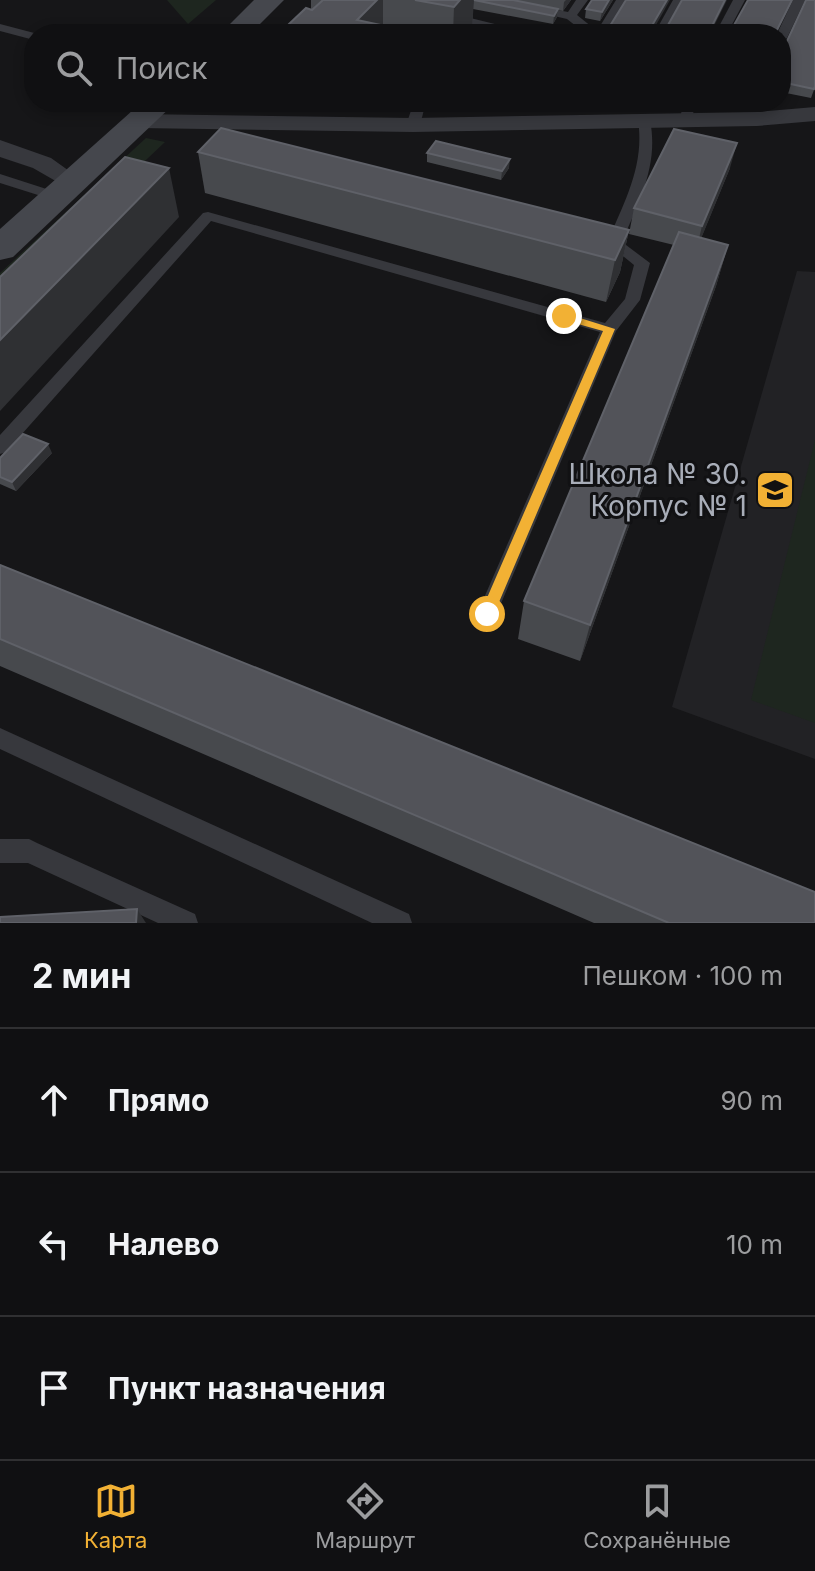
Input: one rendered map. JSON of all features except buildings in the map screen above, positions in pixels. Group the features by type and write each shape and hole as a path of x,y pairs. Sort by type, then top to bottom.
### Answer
{"main road":[{"path":"245,24 270,0"},
{"path":"4,240 65,190 149,112"}],"street":[{"path":"149,112 644,120 679,112"},
{"path":"752,112 815,114"},
{"path":"0,148 42,163 65,190"}],"lane":[{"path":"490,0 571,16 581,24"},
{"path":"571,16 582,0"},
{"path":"607,24 622,0"},
{"path":"666,24 679,0"},
{"path":"726,24 739,0"},
{"path":"788,24 799,0"},
{"path":"433,12 482,24"},
{"path":"0,27 24,33"},
{"path":"487,614 609,329 632,300 642,263 614,243 648,160 650,142 644,120"},
{"path":"0,178 65,190"},
{"path":"0,447 208,216 609,329"},
{"path":"0,738 400,923"},
{"path":"0,851 29,851 186,923"}],"shaded area":[{"path":"167,0 216,0 188,24"},
{"path":"146,138 165,142 0,298 0,273"},
{"name":"Школа № 30. Корпус № 1","path":"797,271 815,272 815,759 672,707"},
{"path":"815,440 815,723 751,700"}],"place":[{"name":"Школа № 30. Корпус № 1","path":"775,490"}],"route":[{"path":"487,614 609,329 564,316"}]}
